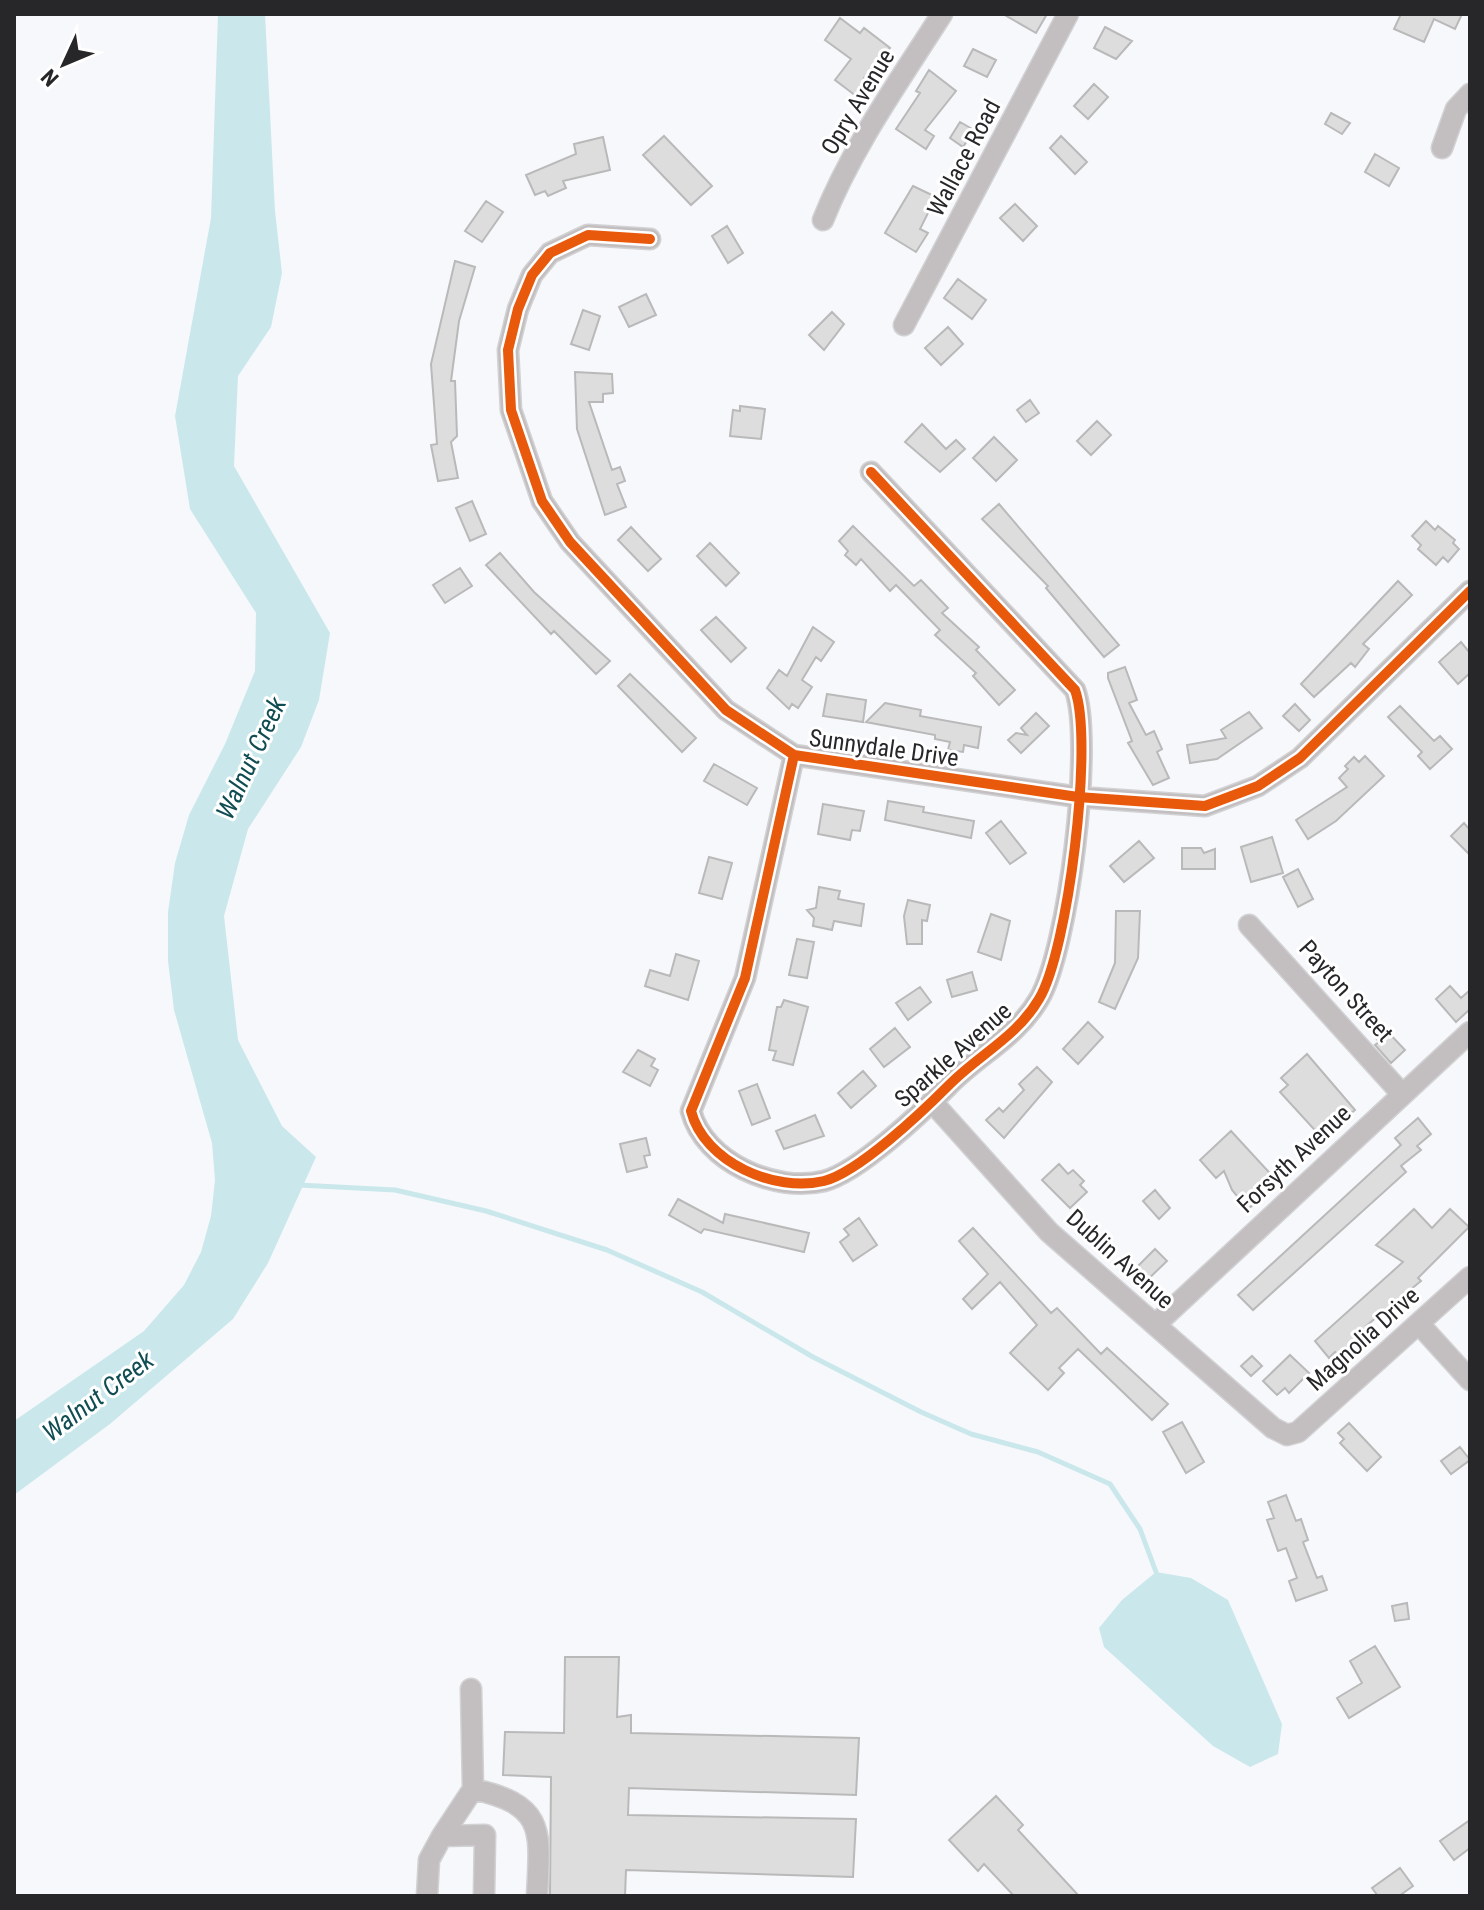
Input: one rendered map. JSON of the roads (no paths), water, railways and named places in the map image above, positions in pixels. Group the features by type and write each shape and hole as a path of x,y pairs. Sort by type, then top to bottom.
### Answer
{"street":[{"name":"Opry Avenue","path":"823,220 832,197 891,94 942,14"},
{"name":"Wallace Road","path":"904,325 1068,14"},
{"path":"1442,148 1456,109 1470,94"},
{"name":"Sunnydale Drive","path":"650,239 588,235 550,253 532,275 518,309 508,350 514,422 542,501 570,542 726,710 794,755 1078,797 1205,806 1258,786 1300,758 1470,591"},
{"name":"Sparkle Avenue","path":"794,755 745,978 691,1111 694,1124 730,1162 750,1172 793,1183 824,1181 852,1168 913,1116 934,1104 947,1086 1022,1025 1041,997 1062,931 1078,797 1084,736 1082,709 1075,690 871,472"},
{"name":"Payton Street","path":"1249,925 1402,1094"},
{"name":"Forsyth Avenue","path":"1155,1325 1470,1032"},
{"name":"Dublin Avenue","path":"934,1104 1049,1232 1273,1428 1287,1435"},
{"name":"Magnolia Drive","path":"1287,1435 1298,1432 1470,1277"},
{"path":"1420,1325 1470,1380"},
{"path":"427,1896 429,1860 473,1789 471,1689"},
{"path":"473,1789 494,1793 525,1810 539,1834 537,1896"},
{"path":"442,1836 485,1835 484,1896"}],"water":[{"name":"Walnut Creek","path":"218,14 265,14 275,211 282,273 271,327 238,376 234,466 330,633 319,700 301,747 248,829 224,916 238,1040 282,1126 316,1157 268,1263 233,1319 110,1424 14,1495 14,1421 144,1331 184,1285 201,1252 211,1216 215,1180 212,1143 174,1010 168,961 168,912 175,863 189,815 225,744 255,671 256,613 190,509 175,416 211,218"},
{"path":"1156,1572 1191,1578 1228,1600 1282,1724 1278,1754 1250,1767 1213,1746 1104,1647 1099,1628 1122,1600"}],"waterway":[{"path":"299,1185 395,1190 486,1211 607,1250 702,1292 813,1357 921,1412 971,1434 1038,1452 1110,1484 1140,1529 1156,1572"}]}
